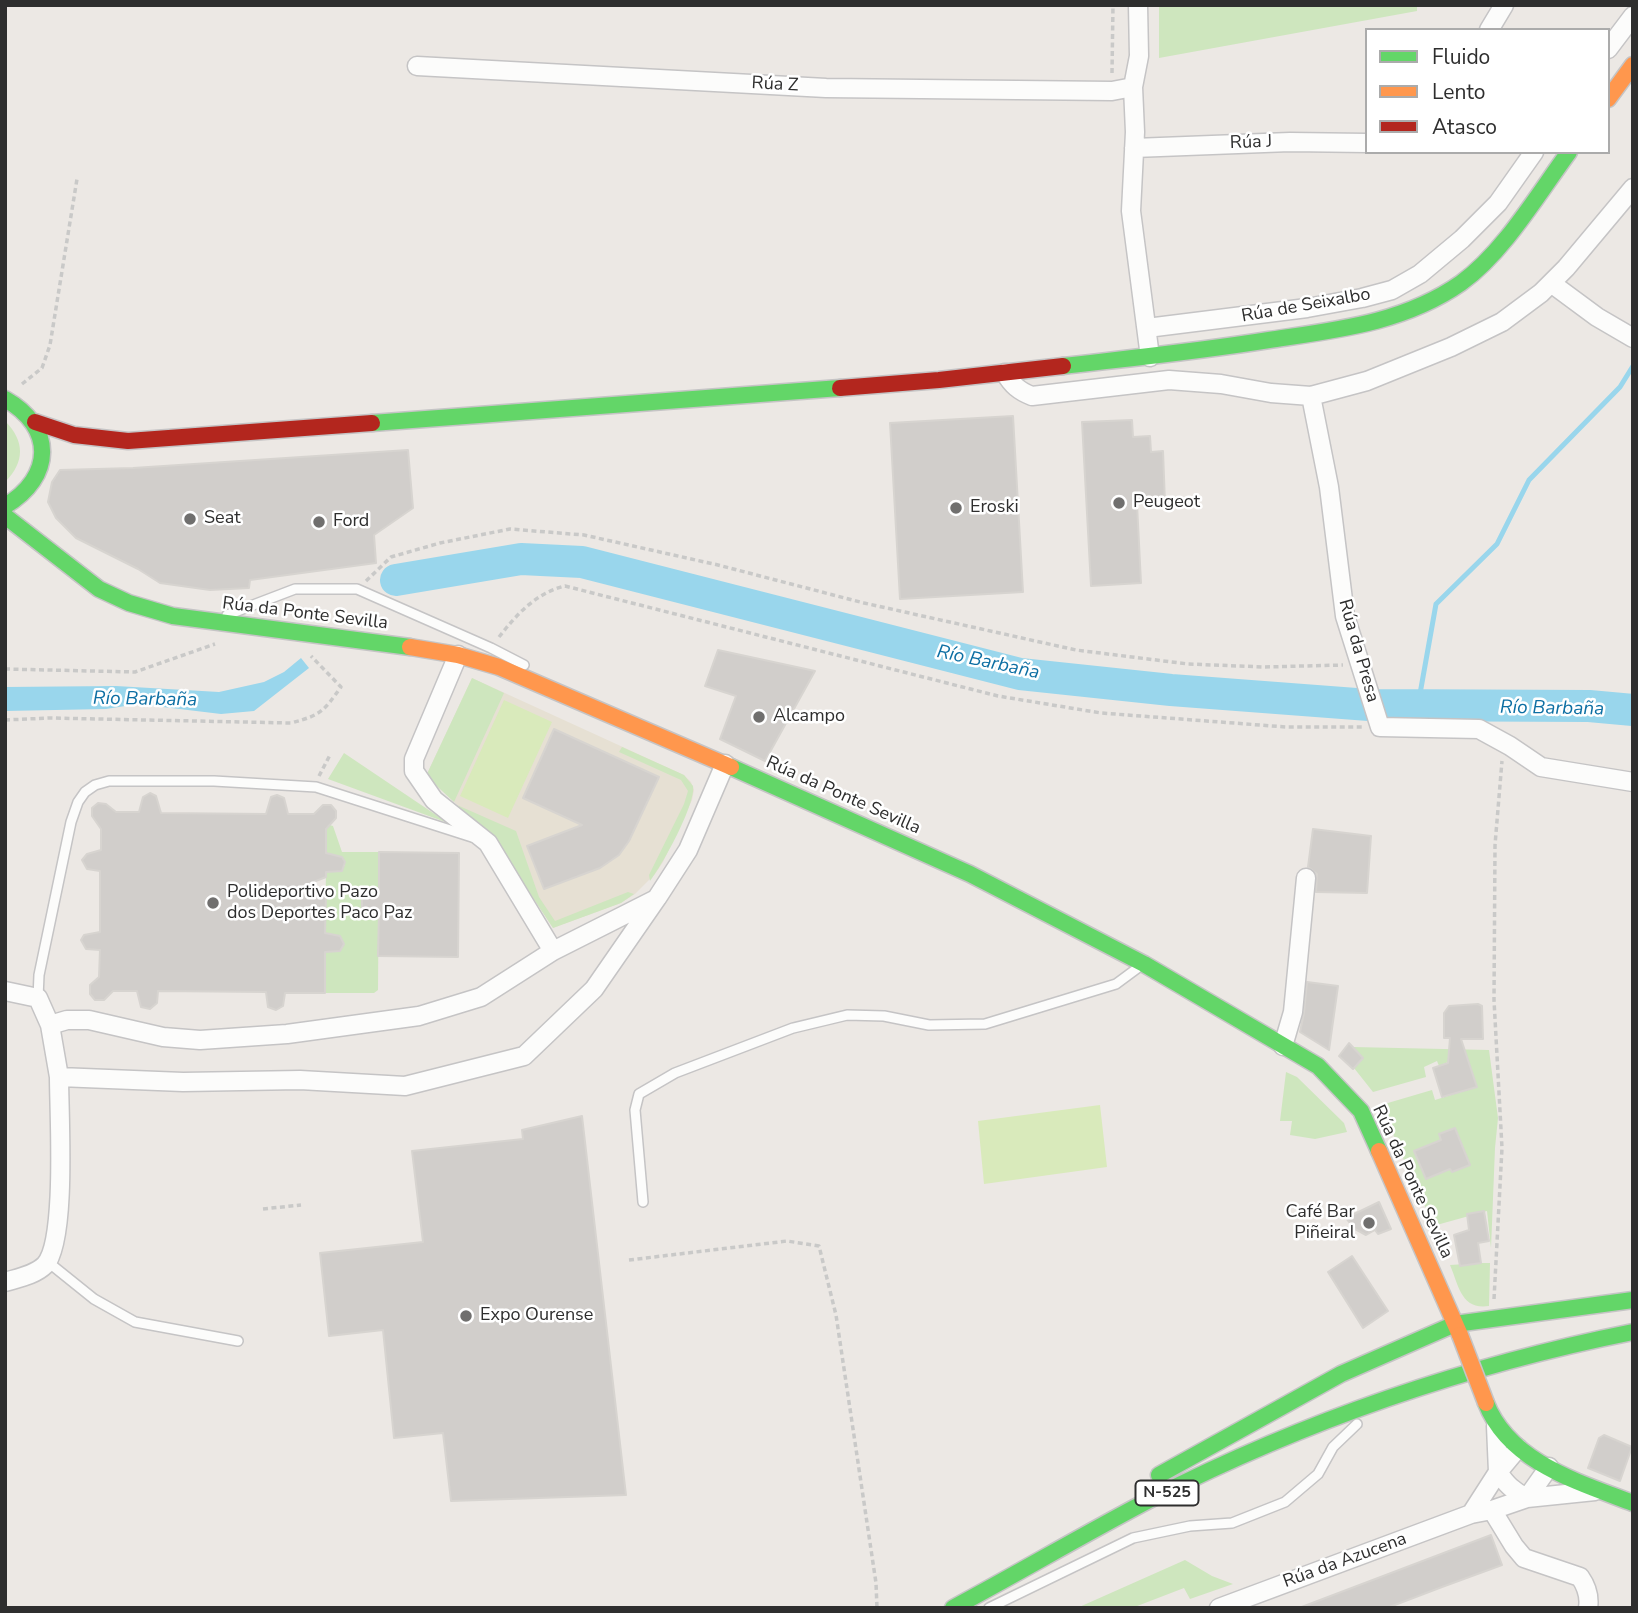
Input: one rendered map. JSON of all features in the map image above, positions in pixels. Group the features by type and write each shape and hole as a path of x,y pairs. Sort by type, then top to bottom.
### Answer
{"main road":[{"path":"1610,96 1633,65"},
{"path":"35,422 70,434 125,441 436,420 1005,373 1150,357 1344,329 1378,321 1423,305 1462,282 1497,249 1568,154"},
{"path":"5,506 25,493 47,461 35,422 11,393"},
{"path":"75,449 103,447 125,441"},
{"name":"Rúa da Ponte Sevilla","path":"25,493 50,549"},
{"name":"Rúa da Ponte Sevilla","path":"5,516 87,581 112,596 150,611 411,647 458,656 499,667 578,700 970,874 1144,964 1318,1066 1361,1111 1496,1426"},
{"path":"1457,1330 1493,1319 1633,1300"},
{"name":"N-525","path":"1144,1483 1282,1404 1410,1340 1457,1330"},
{"name":"N-525","path":"953,1608 1154,1498 1296,1433 1433,1382 1541,1352 1633,1332"},
{"path":"1496,1426 1518,1448 1549,1467 1633,1503"},
{"name":"N-525","path":"944,1608 1012,1562 1122,1496"}],"street":[{"path":"1138,5 1139,56 1133,87 1131,211 1150,357"},
{"path":"1490,28 1504,5"},
{"path":"1610,46 1633,16"},
{"name":"Rúa Z","path":"417,66 826,88 1112,91 1133,87"},
{"name":"Rúa J","path":"1134,148 1290,142 1365,143"},
{"name":"Rúa de Seixalbo","path":"1147,328 1307,308 1392,290 1420,274 1462,239 1498,203 1533,154"},
{"path":"1005,373 1012,385 1032,396 1168,380 1311,396 1367,381 1502,322 1551,283 1633,188"},
{"path":"1551,283 1633,338"},
{"name":"Rúa da Presa","path":"1311,396 1329,487 1345,616 1380,727 1479,729 1541,767 1633,782"},
{"path":"458,656 414,759 414,771 434,800 488,843 553,951"},
{"path":"59,1077 183,1082 300,1080 405,1086 524,1056 594,989 657,898 688,850 725,764"},
{"path":"1283,1046 1293,1012 1306,878"},
{"path":"50,1025 67,1020 89,1020 163,1037 200,1040 383,1023 430,1013 481,997 553,951 657,898"},
{"path":"5,990 38,998 50,1025 59,1077 58,1225 48,1262 39,1271 5,1282"},
{"path":"1496,1426 1498,1472 1506,1484 1527,1498 1549,1467"},
{"path":"1471,1514 1498,1472 1518,1448"},
{"name":"Rúa da Azucena","path":"1219,1608 1471,1514 1527,1498 1601,1490"},
{"path":"1492,1510 1524,1558 1580,1577 1586,1585 1588,1608"}],"lane":[{"path":"212,621 295,589 357,589 513,658 578,700"},
{"path":"38,998 39,975 71,822 78,802 85,792 95,785 122,780 316,786 488,843"},
{"path":"643,1202 635,1110 639,1094 675,1073 793,1028 846,1015 884,1016 929,1025 985,1024 1116,984 1144,964"},
{"path":"48,1262 94,1298 135,1322 238,1341"},
{"path":"989,1608 1133,1538 1190,1526 1232,1523 1285,1502 1318,1474 1333,1447 1352,1428 1390,1398"}],"path":[{"path":"1112,91 1113,5"},
{"path":"11,393 42,368 50,345 77,179"},
{"path":"357,589 391,557 440,543 510,529 584,535 653,549 864,603 1076,650 1226,666 1335,666 1359,662"},
{"path":"491,648 514,617 548,590 565,586 998,696 1114,714 1286,727 1380,727"},
{"path":"5,668 135,672 217,643"},
{"path":"5,720 50,718 291,723 316,717 341,687 303,652"},
{"path":"1493,1319 1502,1148 1494,1000 1495,845 1503,742"},
{"path":"319,776 330,755"},
{"path":"263,1209 301,1205"},
{"path":"629,1260 787,1241 819,1246 836,1315 876,1583 877,1608"}],"shaded area":[{"path":"472,678 684,775 691,782 694,790 692,800 663,862 635,894 621,903 553,928 494,839 426,776"}],"green space":[{"path":"1159,5 1417,5 1417,11 1159,58"},
{"path":"5,421 16,436 20,452 16,467 5,482"},
{"path":"472,678 504,693 454,802 426,776"},
{"path":"504,700 552,722 508,818 460,796"},
{"path":"622,747 684,775 693,786 693,795 684,820 650,881 649,875 688,791 681,780 619,752"},
{"path":"344,753 448,823 328,779"},
{"path":"457,805 516,831 539,897 555,921 628,892 634,894 621,903 553,928 494,839"},
{"path":"326,824 333,826 342,852 379,852 378,990 374,993 325,993 325,952 340,951 344,944 340,936 325,935 326,872 340,872 345,865 342,857 326,856"},
{"path":"1353,1047 1489,1050 1498,1118 1491,1248 1487,1211 1433,1226 1418,1189 1422,1189 1419,1179 1411,1177 1381,1105 1432,1090 1435,1100 1477,1087 1448,1062 1439,1066 1437,1061 1424,1067 1426,1077 1373,1092 1354,1068 1363,1058"},
{"path":"1286,1072 1297,1077 1344,1123 1347,1132 1315,1139 1290,1135 1292,1121 1280,1121"},
{"path":"1100,1105 1107,1167 984,1184 978,1121"},
{"path":"1490,1263 1489,1306 1472,1304 1462,1295 1450,1265"},
{"path":"1185,1560 1212,1576 1233,1584 1190,1599 1184,1588 1132,1608 1077,1608"}],"water":[{"path":"301,658 309,668 254,711 221,714 138,704 106,709 5,711 5,687 116,686 219,692 264,682 284,672"}],"building":[{"name":"Eroski","path":"1013,416 1023,592 900,599 890,423"},
{"name":"Peugeot","path":"1132,420 1133,437 1150,436 1151,452 1163,451 1165,503 1137,504 1141,583 1091,586 1082,422"},
{"path":"408,450 413,508 374,535 376,563 250,580 249,588 210,590 160,583 76,538 56,518 48,502 52,482 60,470 133,468"},
{"name":"Alcampo","path":"718,650 815,671 765,761 720,739 736,696 705,686"},
{"path":"554,729 659,777 629,841 619,855 600,868 544,889 527,846 582,825 523,798"},
{"name":"Polideportivo Pazo dos Deportes Paco Paz","path":"150,793 156,796 161,813 266,814 271,797 277,795 284,798 288,814 314,814 323,805 331,805 336,811 336,818 326,829 326,853 342,857 345,862 342,871 326,872 326,877 283,894 326,895 325,933 340,936 344,944 340,951 325,952 325,993 285,993 283,1006 276,1010 268,1007 266,992 158,991 157,1003 150,1009 141,1007 137,991 113,991 104,1000 95,1000 90,994 90,985 99,977 100,950 86,949 81,940 84,935 100,932 100,871 87,869 82,860 87,854 101,850 101,829 92,816 92,808 98,803 106,804 116,812 139,812 143,797"},
{"path":"1313,829 1371,836 1367,893 1316,892 1317,874 1308,867"},
{"path":"379,852 459,853 458,957 378,956 379,913 362,912 362,896 379,896"},
{"path":"1307,982 1338,986 1329,1050 1300,1032"},
{"path":"1449,1006 1482,1006 1483,1039 1461,1039 1477,1087 1442,1097 1433,1068 1448,1063 1450,1038 1444,1038 1444,1013"},
{"path":"1349,1043 1363,1058 1353,1069 1339,1056"},
{"name":"Expo Ourense","path":"582,1116 626,1495 451,1501 443,1433 394,1438 383,1330 329,1336 320,1253 423,1242 412,1151 523,1139 522,1130"},
{"path":"1455,1128 1470,1165 1452,1172 1450,1169 1426,1179 1414,1151 1441,1140 1439,1134"},
{"name":"Café Bar Piñeiral","path":"1379,1202 1391,1229 1378,1234 1375,1230 1366,1235 1355,1229 1346,1218"},
{"path":"1484,1211 1489,1241 1478,1243 1481,1263 1460,1266 1454,1235 1469,1230 1467,1214"},
{"path":"1352,1256 1388,1311 1363,1328 1328,1272"},
{"path":"1604,1435 1632,1447 1620,1481 1588,1468 1599,1438"},
{"path":"1491,1535 1502,1565 1387,1608 1299,1608"}],"waterway":[{"path":"1418,705 1436,604 1497,544 1529,480 1620,387 1633,366"},
{"name":"Río Barbaña","path":"396,580 521,559 582,562 1020,674 1171,690 1369,705 1589,706 1633,710"}],"traffic: fast":[{"path":"1063,366 1192,351 1319,332 1369,323 1416,307 1461,283 1492,255 1520,222 1568,154"},
{"path":"372,423 840,388"},
{"path":"5,399 33,423 40,438 42,452 40,467 33,481 5,506"},
{"path":"5,516 99,589 129,603 173,616 410,647"},
{"path":"731,767 970,874 1144,964 1318,1066 1361,1111 1379,1151"},
{"path":"1455,1324 1633,1300"},
{"path":"1159,1475 1341,1374 1455,1324"},
{"path":"953,1608 1153,1498 1210,1470 1328,1420 1388,1398 1509,1361 1633,1332"},
{"path":"1486,1403 1511,1441 1528,1455 1568,1478 1633,1503"}],"traffic: slow":[{"path":"1610,96 1633,65"},
{"path":"410,647 458,655 499,667 731,767"},
{"path":"1379,1151 1460,1335"},
{"path":"1460,1335 1486,1403"}],"traffic: jam":[{"path":"840,388 1063,366"},
{"path":"35,422 74,435 128,441 372,423"}],"place":[{"name":"Peugeot","path":"1119,503"},
{"name":"Eroski","path":"956,508"},
{"name":"Seat","path":"190,519"},
{"name":"Ford","path":"319,522"},
{"name":"Alcampo","path":"759,717"},
{"name":"Polideportivo Pazo dos Deportes Paco Paz","path":"213,903"},
{"name":"Café Bar Piñeiral","path":"1369,1223"},
{"name":"Expo Ourense","path":"466,1316"}]}
